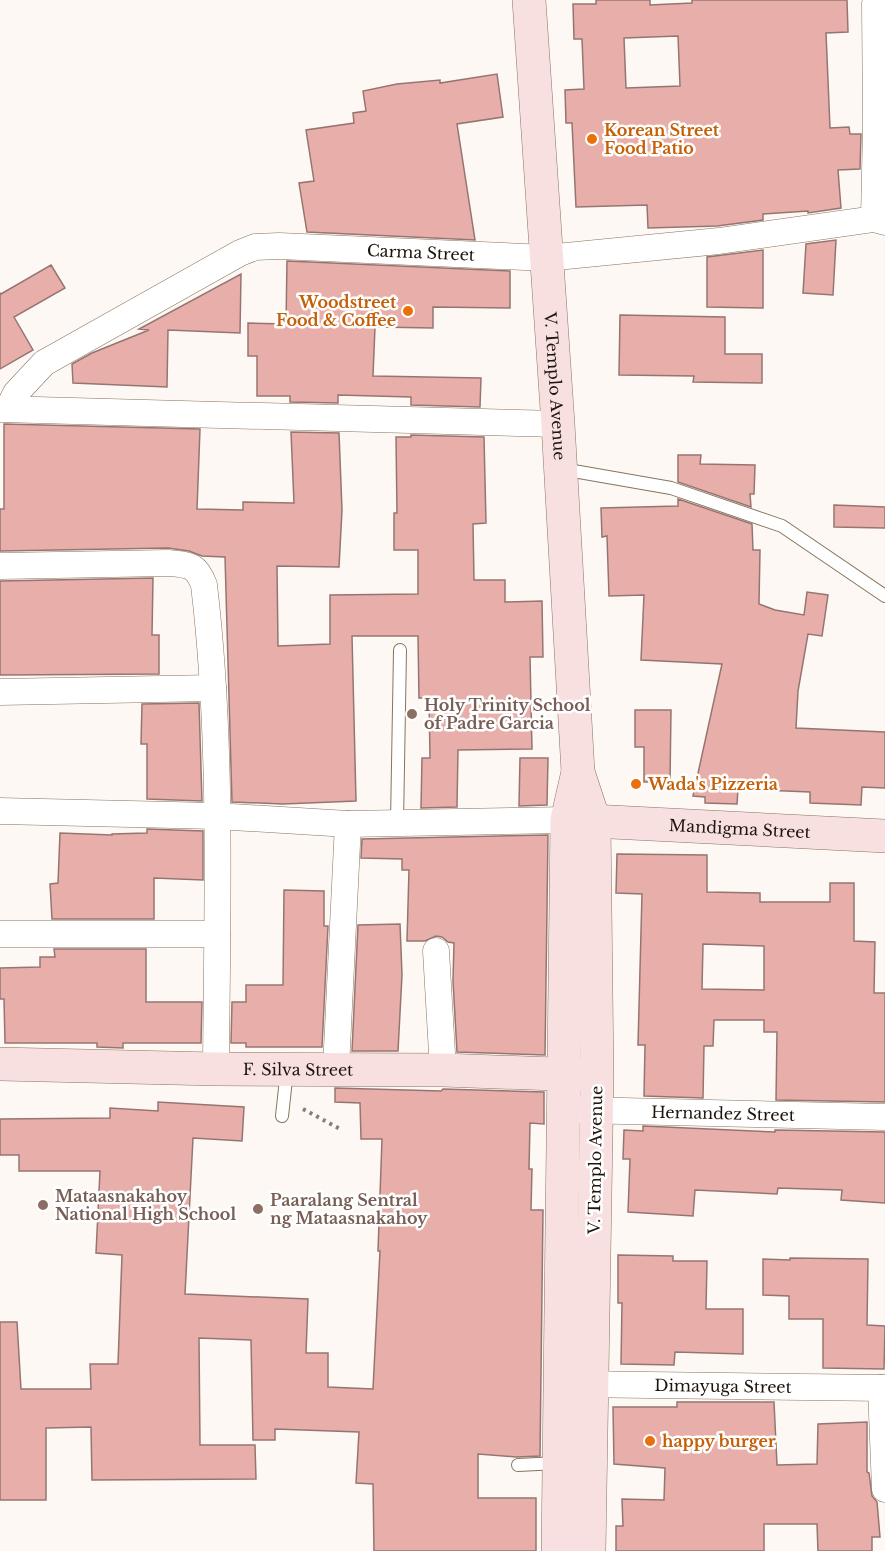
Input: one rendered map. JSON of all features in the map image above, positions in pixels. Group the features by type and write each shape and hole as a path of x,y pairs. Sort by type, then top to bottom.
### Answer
{"main road":[{"name":"V. Templo Avenue","path":"529,0 561,468 580,821 597,1076 577,1384 559,1463 558,1551"},
{"name":"V. Templo Avenue","path":"580,821 562,1110 589,1551"},
{"name":"Mandigma Street","path":"580,821 885,836"},
{"name":"F. Silva Street","path":"0,1064 216,1069 286,1084 336,1068 563,1073 597,1076"}],"street":[{"path":"875,4 881,126 879,220"},
{"name":"Carma Street","path":"4,409 44,363 240,253 255,247 279,246 546,258 719,241 879,220"},
{"path":"4,409 558,424"},
{"path":"0,566 168,563 190,565 199,572 204,585 213,688 217,934 216,1069"},
{"path":"0,692 213,688"},
{"path":"0,811 216,816 348,824 580,821"},
{"path":"336,1068 348,824"},
{"path":"0,934 217,934"},
{"path":"436,951 443,1070"},
{"name":"Hernandez Street","path":"562,1110 885,1117"},
{"name":"Dimayuga Street","path":"577,1384 883,1388"},
{"path":"883,1388 885,1489"}],"lane":[{"path":"561,468 671,488 782,526 885,596"},
{"path":"397,823 400,650"},
{"path":"282,1116 286,1084"},
{"path":"518,1464 559,1463"}],"path":[{"path":"286,1084 342,1130"}],"building":[{"path":"596,0 650,0 650,5 692,3 692,0 847,0 848,32 826,33 830,128 849,127 850,134 861,134 860,169 838,170 841,208 808,213 808,211 763,214 763,220 717,226 648,228 647,205 576,207 572,123 566,123 565,90 584,89 582,39 574,39 573,4 596,4","holes":["678,36 680,86 626,88 624,38"]},
{"path":"497,74 503,117 457,124 475,240 307,232 299,183 314,181 306,130 354,123 353,113 366,111 363,91 397,84 440,80 440,83"},
{"path":"836,240 833,295 803,293 806,244"},
{"path":"763,250 763,308 707,307 707,257"},
{"path":"287,261 510,271 510,308 433,307 433,328 375,327 373,376 481,378 480,407 411,405 411,397 338,395 338,403 290,402 290,396 257,396 257,356 248,356 248,323 286,324"},
{"path":"51,265 65,288 14,317 33,350 0,369 0,293"},
{"path":"241,274 240,333 168,330 167,387 73,383 72,364 92,353 149,330 139,329"},
{"path":"620,315 725,317 725,354 762,354 762,383 693,382 694,376 619,375"},
{"path":"4,424 200,429 197,509 243,510 243,502 294,503 291,432 339,433 342,510 339,567 277,566 278,646 330,644 330,595 418,594 418,550 394,550 394,513 397,513 396,437 411,437 411,435 484,437 486,523 473,524 474,580 505,580 505,602 542,601 543,657 530,657 532,749 458,750 457,807 421,808 422,758 430,758 429,698 419,698 418,636 352,636 356,801 283,804 232,802 225,557 202,556 189,551 168,548 0,551 0,509 4,509"},
{"path":"678,455 701,455 700,464 755,465 754,494 750,494 751,507 678,482"},
{"path":"678,499 752,524 753,550 760,550 759,604 775,610 804,615 807,592 828,595 822,636 808,634 798,691 796,728 885,732 885,788 862,787 861,805 810,803 810,792 738,789 737,804 705,803 705,797 693,796 722,664 641,660 644,595 609,596 607,536 602,537 601,508 678,506"},
{"path":"834,505 885,507 885,528 834,527"},
{"path":"153,578 152,635 159,635 159,674 0,675 0,581"},
{"path":"199,703 202,801 147,799 147,744 141,744 142,704"},
{"path":"635,710 671,710 670,782 644,782 644,747 635,747"},
{"path":"520,758 548,758 547,805 519,806"},
{"path":"147,829 203,831 203,880 154,878 154,919 52,919 50,884 58,883 60,833 112,835 147,833"},
{"path":"548,835 545,1055 457,1052 453,981 454,943 436,936 425,941 407,941 409,870 402,870 402,859 361,858 362,839"},
{"path":"617,854 707,855 707,892 760,893 760,902 830,902 830,883 854,883 854,941 875,942 874,993 885,993 885,1102 776,1100 777,1032 764,1032 764,1020 714,1020 713,1046 704,1046 703,1098 644,1096 645,1045 638,1045 642,894 616,893","holes":["703,944 764,946 764,990 702,989"]},
{"path":"284,890 324,891 324,926 328,926 322,1047 246,1047 246,1043 231,1043 232,1002 246,1002 246,985 283,985"},
{"path":"400,924 402,975 398,1051 352,1051 358,925"},
{"path":"54,949 146,949 146,1002 202,1002 201,1043 123,1043 123,1048 97,1047 97,1043 5,1043 4,999 0,999 0,968 40,967 40,957 55,957"},
{"path":"335,1088 544,1092 544,1124 530,1123 529,1169 532,1169 531,1210 543,1210 540,1456 478,1454 478,1498 536,1498 536,1551 374,1551 373,1484 356,1483 359,1432 275,1429 275,1440 253,1440 251,1340 199,1338 200,1445 255,1445 256,1479 92,1480 91,1427 46,1428 46,1500 0,1500 0,1322 17,1322 21,1389 91,1389 90,1364 118,1364 122,1255 96,1253 100,1171 19,1171 19,1155 0,1155 0,1119 110,1118 110,1108 158,1111 158,1102 244,1107 242,1141 193,1138 185,1294 308,1299 306,1353 328,1353 328,1387 373,1389 380,1251 378,1251 382,1139 361,1139 360,1103 335,1102"},
{"path":"643,1126 775,1132 775,1130 885,1132 885,1203 841,1200 842,1190 778,1188 777,1194 695,1190 693,1216 628,1212 630,1159 623,1159 624,1130 643,1131"},
{"path":"618,1255 673,1256 673,1261 707,1261 706,1309 743,1309 743,1354 675,1352 674,1365 621,1364 622,1303 618,1303"},
{"path":"790,1258 868,1259 867,1325 885,1326 884,1369 823,1368 823,1319 789,1319 789,1296 763,1295 763,1259 790,1260"},
{"path":"677,1402 774,1402 777,1465 817,1464 818,1424 867,1422 867,1472 872,1496 877,1502 880,1537 872,1537 872,1551 818,1551 817,1524 764,1524 764,1551 616,1551 616,1526 623,1526 622,1499 664,1500 665,1468 614,1464 613,1407 677,1407"}],"place":[{"name":"Korean Street Food Patio","path":"592,139"},
{"name":"Woodstreet Food & Coffee","path":"408,311"},
{"name":"Holy Trinity School of Padre Garcia","path":"412,714"},
{"name":"Wada's Pizzeria","path":"636,784"},
{"name":"Mataasnakahoy National High School","path":"43,1205"},
{"name":"Paaralang Sentral ng Mataasnakahoy","path":"258,1209"},
{"name":"happy burger","path":"650,1441"}]}
